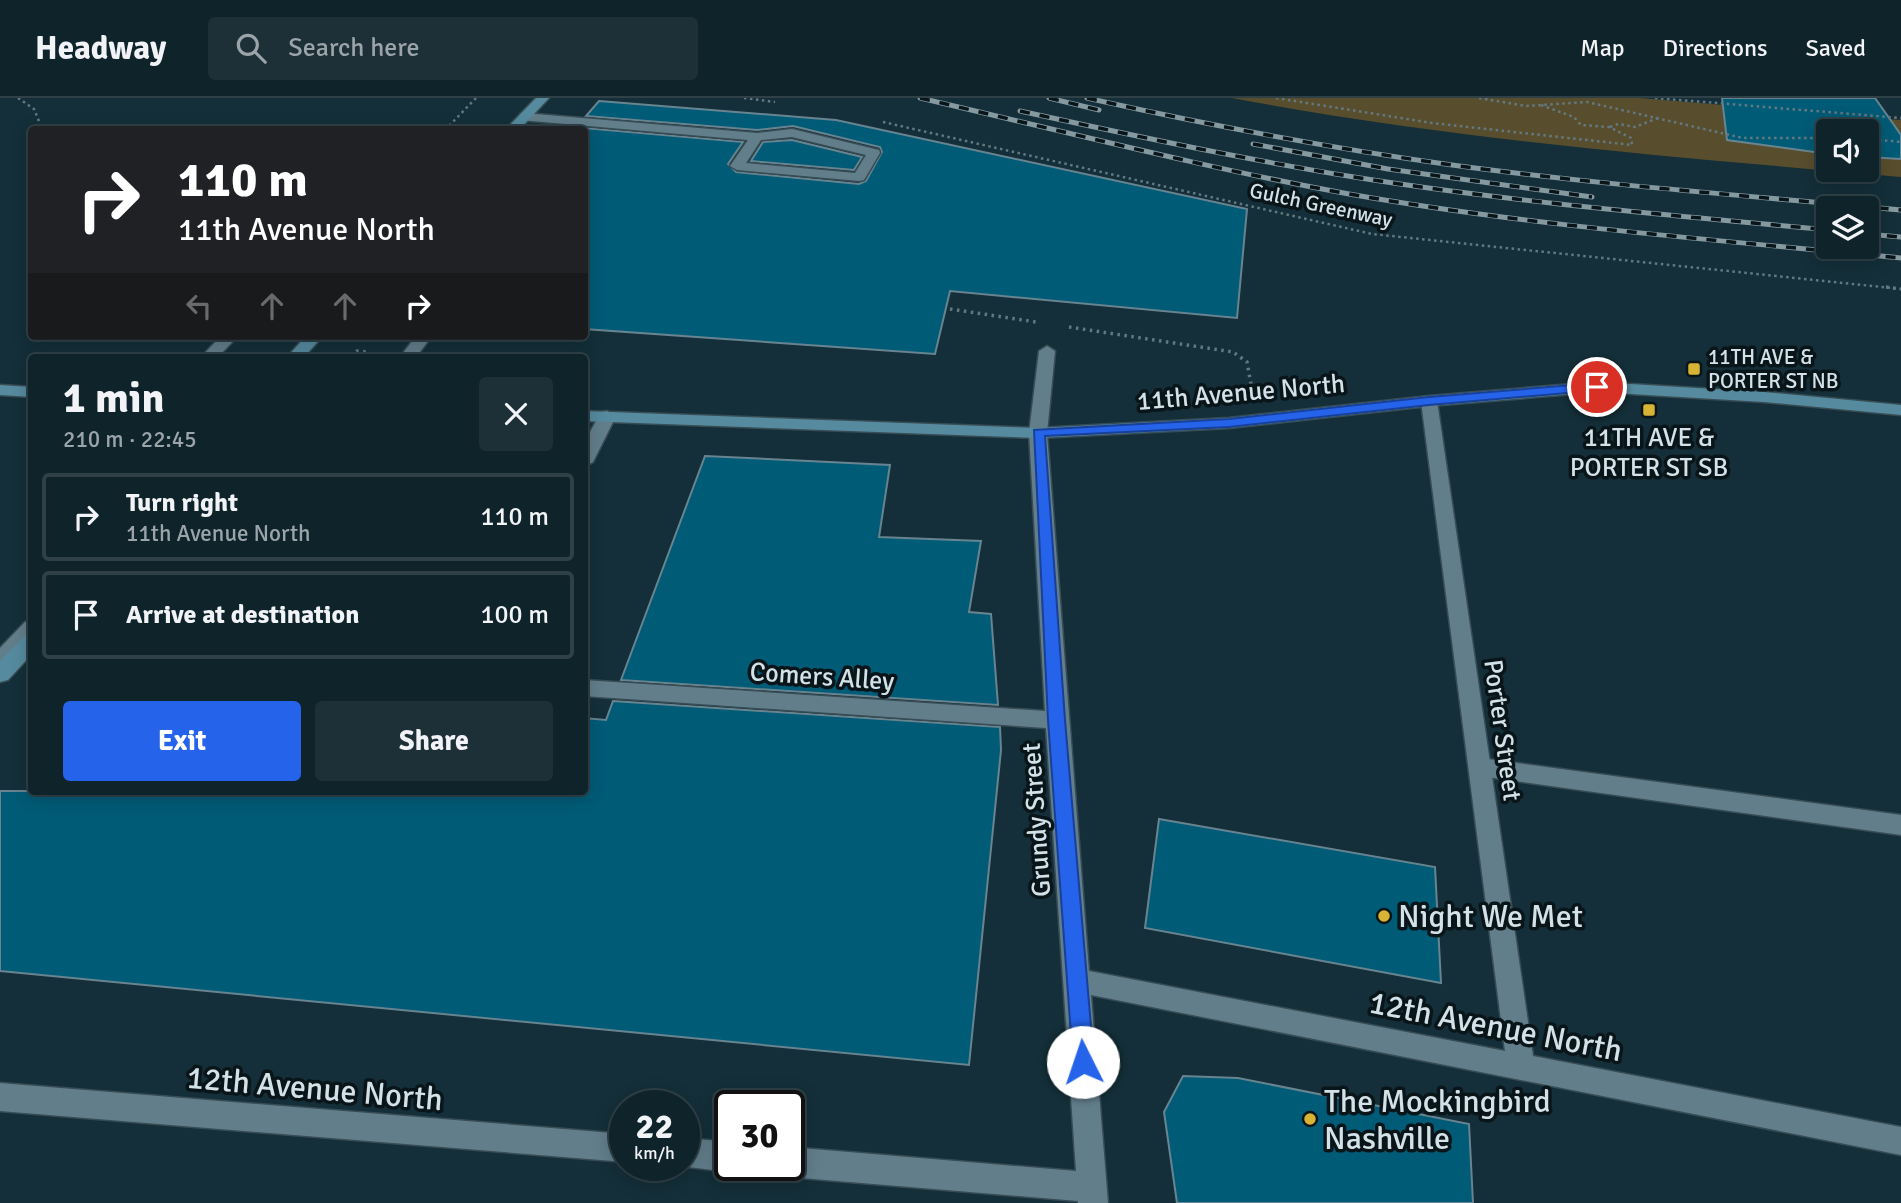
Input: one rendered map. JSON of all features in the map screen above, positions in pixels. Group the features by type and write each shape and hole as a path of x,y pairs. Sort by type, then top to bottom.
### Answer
{"street":[{"path":"515,126 543,98"},
{"path":"524,117 757,137 792,133 874,153 859,177 737,166 757,137"},
{"path":"212,354 226,340"},
{"path":"298,354 311,340"},
{"path":"410,354 421,340"},
{"name":"Grundy Street","path":"1047,351 1038,433 1056,720 1093,1195"},
{"name":"11th Avenue North","path":"588,416 1038,433 1229,423 1429,401 1597,387 1764,397 1901,410"},
{"path":"0,390 28,392"},
{"name":"Porter Street","path":"1429,401 1521,1067"},
{"path":"588,454 607,416"},
{"path":"0,661 28,631"},
{"path":"0,674 28,645"},
{"name":"Comers Alley","path":"588,688 1056,720"},
{"path":"1480,767 1901,825"},
{"name":"12th Avenue North","path":"1077,981 1901,1141"},
{"name":"12th Avenue North","path":"0,1097 609,1147"},
{"path":"805,1164 1093,1195"}],"path":[{"path":"18,98 34,109 41,126"},
{"path":"449,126 476,98"},
{"path":"744,98 784,103"},
{"path":"1276,98 1432,123 1632,145 1631,138 1609,127 1581,125 1574,117 1541,105"},
{"path":"1479,98 1526,106 1587,102 1743,138 1816,138"},
{"path":"1655,98 1901,118"},
{"path":"1827,112 1838,119"},
{"path":"1609,127 1618,124 1635,127 1659,117"},
{"name":"Gulch Greenway","path":"875,120 1372,234 1901,289"},
{"path":"1879,140 1901,142"},
{"path":"1188,345 1233,352 1247,362 1252,390"}],"shaded area":[{"path":"1232,98 1640,98 1901,120 1901,177 1879,175 1879,119 1816,119 1816,169 1565,146 1398,125"}],"building":[{"path":"1722,98 1875,98 1901,135 1901,159 1879,158 1879,119 1816,119 1816,152 1727,140"},
{"path":"599,101 836,120 1247,209 1237,318 950,291 935,354 588,329 588,128 743,142 728,164 736,172 859,184 866,181 882,152 880,147 793,126 757,130 586,116"},
{"path":"792,140 862,157 854,170 751,161 763,142"},
{"path":"705,456 890,465 879,537 981,541 969,612 991,614 998,705 621,680"},
{"path":"613,701 1000,727 1001,750 969,1065 0,971 0,791 28,791 28,795 588,795 588,718 606,720"},
{"path":"1159,819 1435,867 1441,983 1145,928"},
{"path":"1183,1076 1238,1078 1469,1124 1473,1203 1177,1203 1164,1112"}],"railway":[{"path":"920,98 1241,173 1349,194 1486,215 1901,258"},
{"path":"1049,98 1099,110"},
{"path":"1087,98 1269,135 1452,165 1620,184 1901,210"},
{"path":"1020,111 1228,155 1413,186 1591,207 1816,229"},
{"path":"1253,144 1388,169 1592,197"},
{"path":"1879,235 1901,237"}],"place":[{"name":"11TH AVE & PORTER ST NB","path":"1694,369"},
{"name":"11TH AVE & PORTER ST SB","path":"1649,410"},
{"name":"Night We Met","path":"1384,916"},
{"name":"The Mockingbird Nashville","path":"1310,1119"}],"route":[{"path":"1083,1062 1056,720 1038,433 1229,423 1429,401 1597,387"}]}
